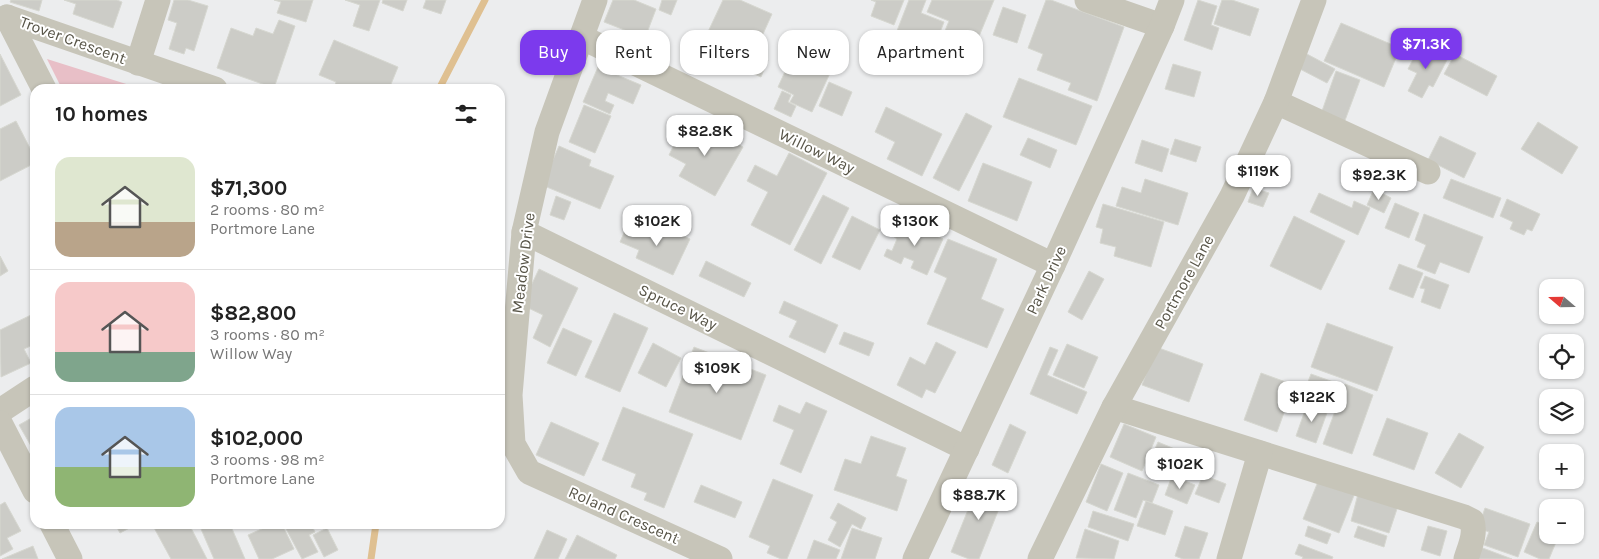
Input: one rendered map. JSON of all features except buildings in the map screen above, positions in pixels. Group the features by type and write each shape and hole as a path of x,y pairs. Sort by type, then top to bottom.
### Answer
{"street":[{"path":"138,63 158,0"},
{"name":"Meadow Drive","path":"584,30 595,0"},
{"path":"1087,0 1162,26"},
{"name":"Park Drive","path":"915,559 1053,265 1162,26 1172,0"},
{"name":"Portmore Lane","path":"1040,559 1114,407 1232,196 1276,102 1314,0"},
{"name":"Trover Crescent","path":"4,19 200,84"},
{"name":"Trover Crescent","path":"4,19 41,84"},
{"name":"Willow Way","path":"586,39 1053,265"},
{"name":"Meadow Drive","path":"528,472 513,444 510,394 524,232 547,132 568,75"},
{"path":"1276,102 1428,172"},
{"name":"Spruce Way","path":"524,232 967,450"},
{"path":"0,411 30,391"},
{"path":"1114,407 1464,517 1472,521 1474,528 1466,559"},
{"path":"0,423 30,481"},
{"path":"1229,559 1260,453"},
{"name":"Roland Crescent","path":"528,472 720,559"},
{"path":"55,529 70,559"}],"shaded area":[{"path":"47,59 126,84 60,84"}],"waterway":[{"path":"442,84 485,0"},
{"path":"371,559 375,529"}]}
